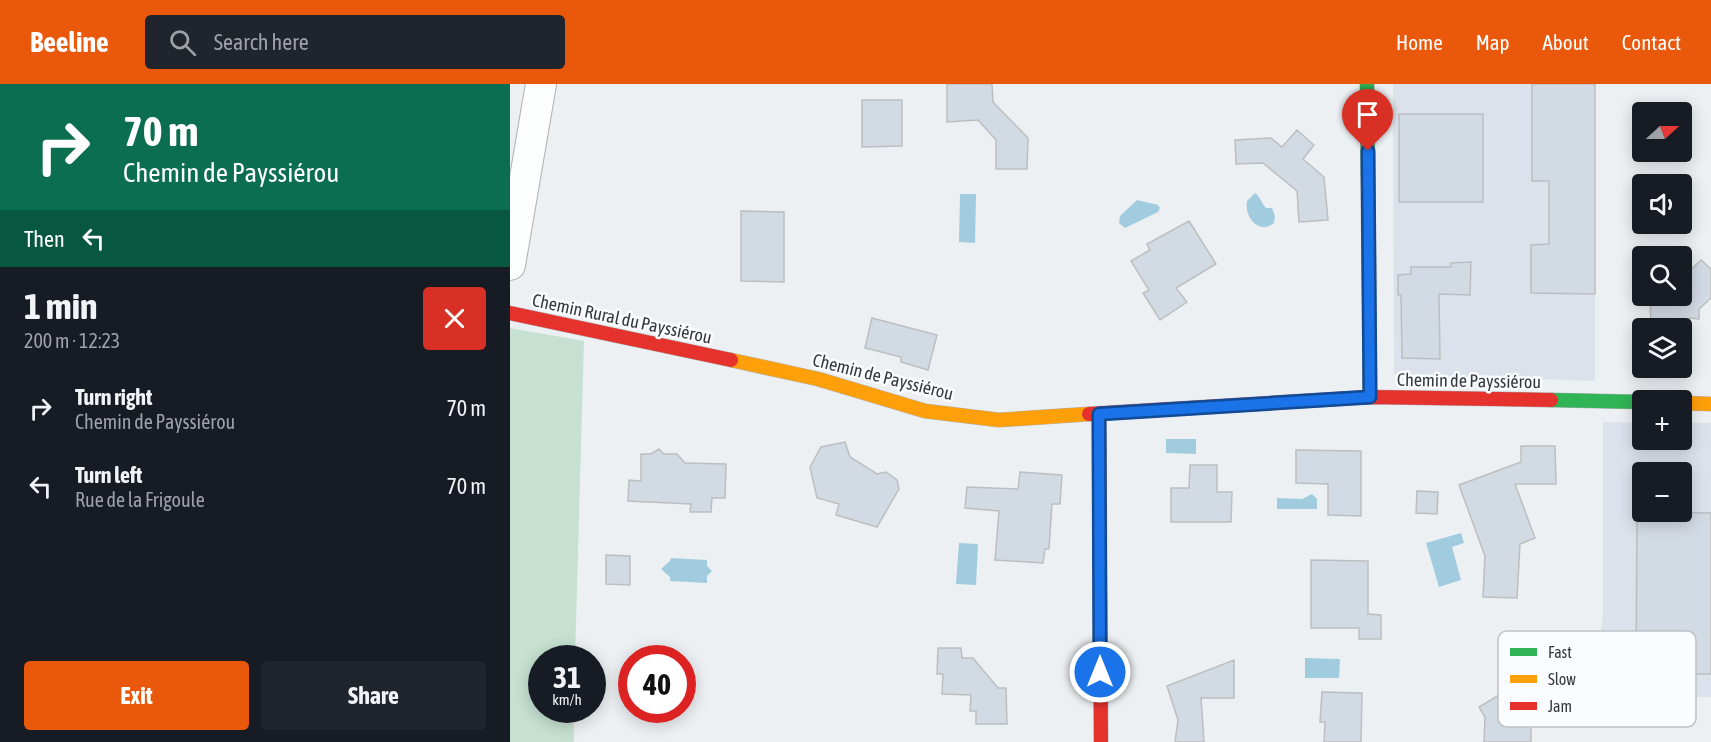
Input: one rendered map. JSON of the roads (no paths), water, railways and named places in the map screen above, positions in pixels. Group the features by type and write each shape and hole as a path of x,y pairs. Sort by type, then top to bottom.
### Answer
{"street":[{"path":"510,265 541,84"},
{"path":"1367,84 1370,397"},
{"name":"Chemin Rural du Payssiérou","path":"510,313 727,359"},
{"name":"Chemin de Payssiérou","path":"727,359 818,379 925,411 999,420 1370,397 1632,402"},
{"path":"1692,403 1711,404"},
{"path":"1099,414 1101,742"}],"water":[{"path":"1255,193 1266,208 1272,208 1275,216 1274,223 1263,227 1258,226 1250,218 1247,201"},
{"path":"960,194 976,194 975,243 959,242"},
{"path":"1137,200 1158,205 1160,208 1158,212 1125,228 1119,223 1120,216"},
{"path":"1166,439 1196,439 1196,454 1166,453"},
{"path":"1312,494 1317,499 1317,509 1277,509 1277,498 1302,499"},
{"path":"1461,533 1464,543 1452,547 1461,580 1439,587 1426,543"},
{"path":"959,543 978,544 976,585 956,584"},
{"path":"671,558 707,560 707,566 712,571 707,576 707,583 670,581 670,577 661,569"},
{"path":"1305,658 1340,659 1339,678 1305,678"}]}
